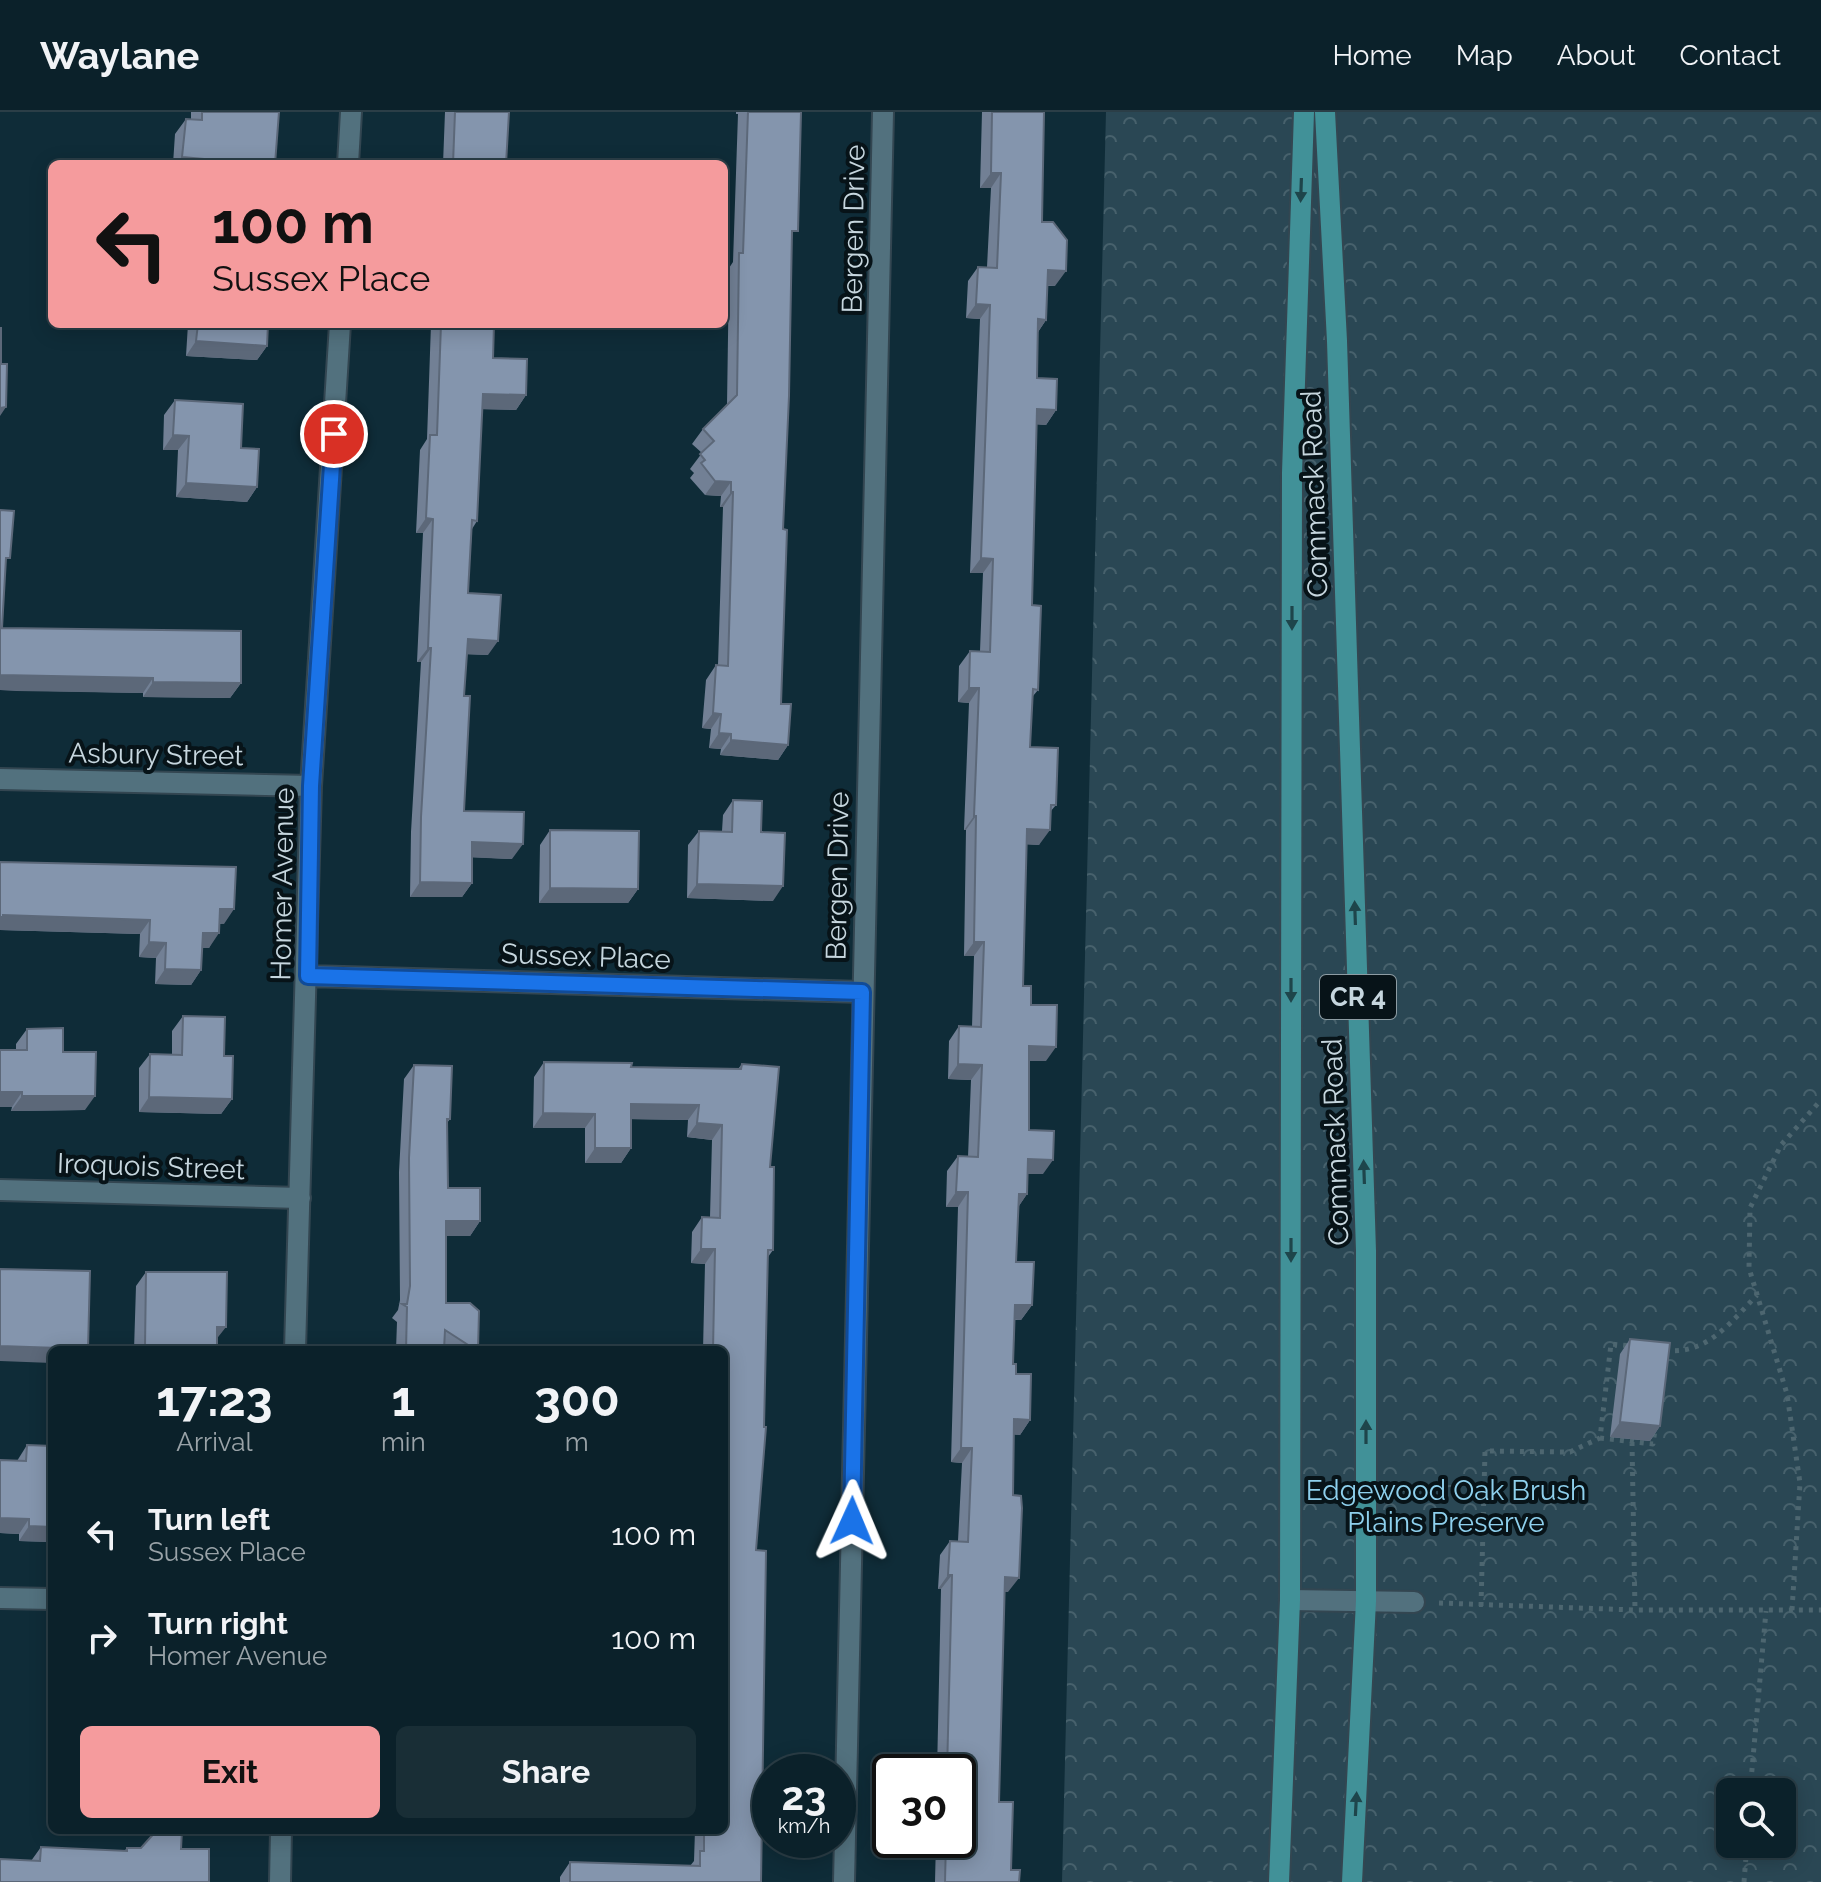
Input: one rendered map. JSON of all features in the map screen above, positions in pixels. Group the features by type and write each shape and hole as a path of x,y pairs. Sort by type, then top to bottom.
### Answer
{"main road":[{"name":"Commack Road","path":"1279,1882 1290,1600 1292,473 1304,112"},
{"name":"Commack Road","path":"1325,112 1337,357 1366,1235 1366,1601 1352,1882"}],"street":[{"path":"348,160 351,112"},
{"name":"Bergen Drive","path":"844,1882 883,112"},
{"name":"Homer Avenue","path":"295,1346 311,786 340,328"},
{"name":"Asbury Street","path":"0,779 311,786"},
{"name":"Sussex Place","path":"308,976 862,992"},
{"name":"Iroquois Street","path":"0,1190 300,1198"},
{"path":"0,1598 48,1599"},
{"path":"1290,1600 1414,1602"},
{"path":"280,1882 281,1834"}],"path":[{"path":"1792,1610 1800,1483 1787,1394 1749,1268 1750,1208 1781,1145 1821,1100"},
{"path":"1651,1349 1680,1352 1717,1337 1757,1295"},
{"path":"1600,1438 1611,1344 1638,1347"},
{"path":"1481,1606 1485,1451 1570,1452 1600,1438 1653,1444 1655,1429"},
{"path":"1632,1442 1635,1610"},
{"path":"1414,1602 1635,1610 1821,1610"},
{"path":"1751,1778 1766,1611"},
{"path":"1744,1882 1746,1858"}],"green space":[{"name":"Edgewood Oak Brush Plains Preserve","path":"1106,112 1821,112 1821,1882 1062,1882"}],"building":[{"path":"202,112 279,112 275,160 182,157 186,119 202,120"},
{"path":"455,112 509,112 506,160 453,160"},
{"path":"748,112 801,112 798,231 792,231 783,529 787,530 781,704 791,704 788,745 731,740 731,734 719,733 721,714 713,713 716,665 728,666 733,492 731,482 715,481 701,463 705,460 700,454 714,441 703,429 737,395 739,253 743,253"},
{"path":"992,112 1044,112 1042,222 1053,222 1067,240 1066,271 1048,270 1046,320 1038,319 1037,378 1057,379 1056,410 1037,409 1032,605 1041,606 1038,690 1033,689 1030,747 1058,748 1056,805 1051,805 1050,830 1027,829 1023,986 1031,986 1031,1005 1057,1005 1056,1047 1029,1046 1029,1130 1054,1131 1053,1160 1028,1159 1027,1194 1019,1194 1016,1262 1034,1262 1032,1305 1015,1305 1013,1364 1016,1364 1016,1374 1031,1374 1030,1420 1014,1419 1013,1495 1021,1496 1022,1508 1019,1578 1005,1577 999,1802 1013,1802 1011,1870 1020,1870 1019,1882 945,1882 946,1858 976,1858 976,1754 947,1754 952,1575 948,1575 950,1541 968,1542 972,1448 961,1448 968,1192 956,1192 958,1156 978,1157 982,1065 958,1064 959,1026 981,1027 984,942 974,942 974,816 979,688 969,688 970,651 990,652 993,559 981,558 990,305 976,304 978,267 997,268 1001,173 991,173"},
{"path":"0,328 1,364 7,364 6,407 0,408"},
{"path":"198,328 268,328 267,346 196,341"},
{"path":"441,328 494,328 493,358 527,359 526,395 483,394 477,521 472,520 468,593 501,595 498,641 468,639 464,696 470,696 464,811 524,812 523,844 472,842 472,883 420,882 431,648 428,648 433,519 426,518 430,435 437,435"},
{"path":"175,400 243,404 241,448 259,449 257,487 186,483 189,436 173,435"},
{"path":"0,510 14,511 10,558 6,558 2,628 241,631 241,683 0,675"},
{"path":"733,800 762,801 761,832 785,833 783,886 697,884 699,831 732,832"},
{"path":"550,830 639,831 638,889 550,888"},
{"path":"0,862 236,867 234,909 220,909 219,933 203,933 201,970 165,969 166,943 149,942 150,920 0,917"},
{"path":"183,1016 225,1017 224,1056 233,1056 232,1099 149,1097 150,1054 182,1055"},
{"path":"63,1028 63,1052 96,1052 95,1096 22,1096 22,1092 0,1092 0,1050 27,1050 27,1029"},
{"path":"544,1062 632,1063 631,1067 741,1069 742,1064 779,1067 770,1167 774,1167 773,1250 768,1250 766,1427 756,1550 766,1551 763,1754 752,1754 752,1858 761,1858 761,1882 570,1882 570,1862 700,1866 704,1834 728,1834 728,1346 713,1346 715,1249 701,1249 702,1217 720,1218 722,1125 697,1123 699,1105 631,1104 631,1148 595,1148 595,1114 543,1113"},
{"path":"414,1065 452,1066 450,1119 447,1119 448,1188 480,1188 480,1221 446,1221 446,1303 470,1303 479,1311 478,1346 470,1346 445,1330 444,1346 406,1346 407,1307 402,1304 407,1304 410,1286 409,1158"},
{"path":"0,1269 90,1271 88,1346 0,1346"},
{"path":"146,1272 227,1272 226,1327 217,1327 217,1346 145,1346"},
{"path":"1630,1339 1670,1343 1660,1426 1620,1422"},
{"path":"27,1445 48,1446 48,1527 29,1526 29,1519 0,1518 0,1460 26,1461"},
{"path":"153,1834 182,1834 181,1849 209,1849 209,1882 0,1882 0,1859 40,1861 41,1847 127,1851 127,1848 141,1848"}],"route":[{"path":"334,434 311,786 308,976 862,992 852,1521"}]}
